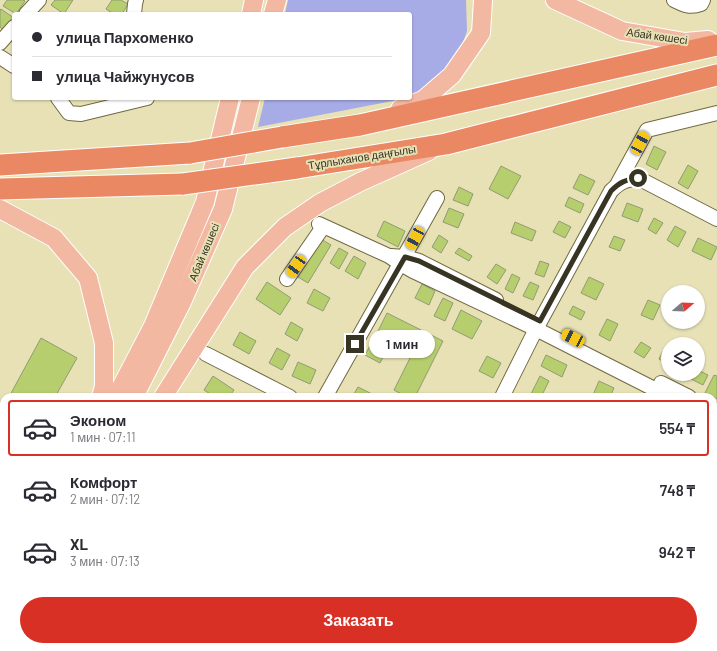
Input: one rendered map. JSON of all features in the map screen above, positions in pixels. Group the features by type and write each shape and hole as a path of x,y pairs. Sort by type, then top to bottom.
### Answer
{"highway":[{"path":"0,165 190,152 360,125 717,45"},
{"name":"Тұрлыханов даңғылы","path":"0,189 183,184 296,168 446,144 717,75"}],"main road":[{"path":"251,12 254,0"},
{"path":"274,12 277,0"},
{"path":"360,125 423,100 452,75 481,33 483,0"},
{"name":"Абай көшесі","path":"555,0 622,31 685,42 717,39"},
{"name":"Абай көшесі","path":"118,393 153,326 205,202 230,100"},
{"name":"Абай көшесі","path":"136,393 181,304 223,208 250,100"},
{"path":"166,393 245,267 285,227 320,203 360,182 446,144"},
{"path":"0,210 54,238 88,278 104,343 104,386 102,393"}],"street":[{"path":"28,12 39,0"},
{"path":"134,12 134,4 136,0"},
{"path":"674,0 693,7 702,2"},
{"path":"0,43 12,29"},
{"path":"0,57 12,65"},
{"path":"59,100 69,113 81,114 139,100"},
{"path":"504,393 538,325 647,130 717,113"},
{"path":"614,187 629,179 638,178 717,219"},
{"path":"327,393 437,198"},
{"path":"288,278 321,226 389,256 403,260 681,393"},
{"path":"538,325 663,393"},
{"path":"206,354 282,393"}],"shaded area":[{"path":"288,0 466,0 467,31 458,56 437,83 412,96 412,12 285,12"},
{"path":"265,100 398,100 258,127"}],"building":[{"path":"7,0 25,1 17,12 13,12 3,6"},
{"path":"55,0 73,0 65,12 61,12 51,5"},
{"path":"112,0 121,0 128,4 123,12 111,12 106,9"},
{"path":"1,9 12,17 12,21 4,31 0,27"},
{"path":"654,146 666,152 657,170 646,164"},
{"path":"688,165 698,171 688,189 678,183"},
{"path":"501,166 521,176 508,199 489,189"},
{"path":"580,174 595,181 588,195 573,188"},
{"path":"459,187 473,194 468,206 453,200"},
{"path":"569,197 584,204 580,213 565,206"},
{"path":"627,203 643,209 638,222 622,216"},
{"path":"449,208 464,214 458,228 443,222"},
{"path":"654,218 663,223 656,234 648,229"},
{"path":"384,221 405,231 398,247 377,236"},
{"path":"559,221 571,227 565,238 553,232"},
{"path":"515,222 536,231 532,241 511,233"},
{"path":"675,226 686,232 678,247 667,240"},
{"path":"439,235 448,241 441,253 432,247"},
{"path":"614,236 625,240 620,251 609,247"},
{"path":"698,238 717,247 711,260 692,251"},
{"path":"321,239 331,245 308,283 298,277"},
{"path":"339,248 348,253 339,269 330,263"},
{"path":"459,248 472,256 469,261 455,253"},
{"path":"354,256 366,263 358,279 345,271"},
{"path":"540,261 549,264 544,277 535,274"},
{"path":"496,264 506,270 497,284 487,277"},
{"path":"512,274 520,278 513,293 505,289"},
{"path":"589,277 604,284 596,300 581,293"},
{"path":"267,282 291,298 280,315 256,299"},
{"path":"530,282 539,286 533,300 523,296"},
{"path":"422,284 435,291 429,305 415,298"},
{"path":"314,289 330,298 323,311 307,303"},
{"path":"443,298 453,303 445,321 434,316"},
{"path":"648,300 660,305 653,320 641,315"},
{"path":"573,306 585,312 581,320 569,314"},
{"path":"461,310 482,321 472,339 452,329"},
{"path":"387,313 443,341 417,393 400,393 394,390 413,352 377,333"},
{"path":"607,319 618,324 610,341 599,335"},
{"path":"291,322 303,329 297,341 285,334"},
{"path":"240,332 256,341 249,354 233,345"},
{"path":"41,338 77,358 57,393 11,393"},
{"path":"374,338 389,346 380,363 365,355"},
{"path":"641,342 651,348 644,358 634,352"},
{"path":"277,348 290,355 282,370 269,363"},
{"path":"546,355 567,365 562,377 541,366"},
{"path":"487,356 501,363 493,378 479,371"},
{"path":"298,362 316,370 310,384 292,376"},
{"path":"705,374 708,375 705,381"},
{"path":"714,375 717,376 717,393 705,393"},
{"path":"213,376 234,390 232,393 209,393 204,390"},
{"path":"540,376 549,381 543,393 532,393"},
{"path":"599,381 614,388 612,393 594,393"},
{"path":"695,381 705,381 703,385"},
{"path":"358,387 370,393 354,393"}],"route":[{"path":"355,344 405,257 419,261 540,321 611,191 618,183 629,179 638,178"}]}
